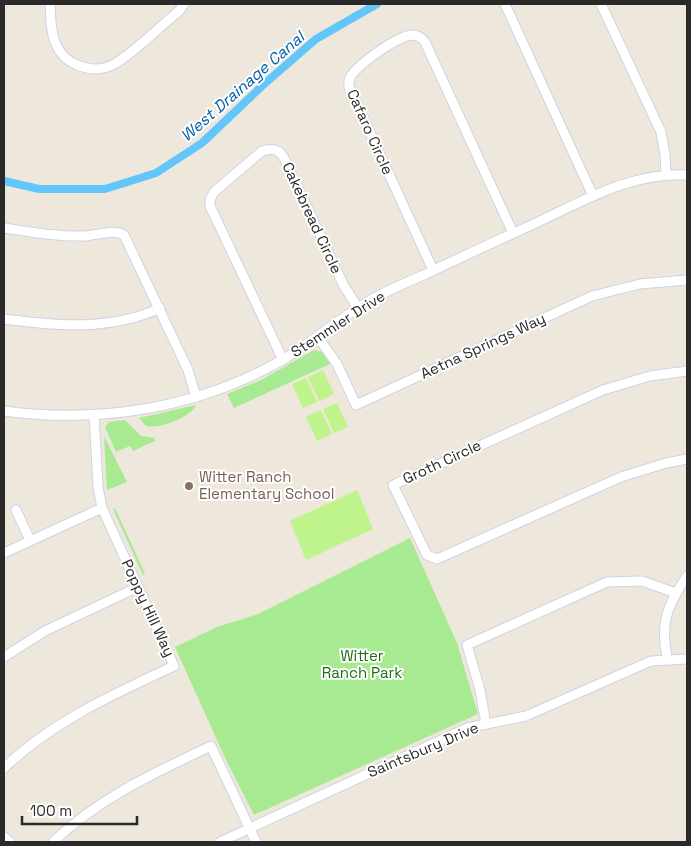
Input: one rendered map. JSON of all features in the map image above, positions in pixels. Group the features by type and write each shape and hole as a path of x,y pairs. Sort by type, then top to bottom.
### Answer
{"street":[{"path":"50,4 52,31 57,47 74,64 94,69 109,66 120,60 179,11 184,4"},
{"path":"505,4 593,196"},
{"path":"601,4 661,132 666,174"},
{"name":"Cafaro Circle","path":"433,270 349,87 349,79 354,73 382,50 409,35 420,36 425,42 513,233"},
{"name":"Cakebread Circle","path":"283,360 210,206 210,200 214,192 262,152 271,149 277,150 284,158 344,286 358,308"},
{"name":"Stemmler Drive","path":"4,410 36,414 94,415 148,409 196,397 241,380 283,360 358,308 433,270 593,196 637,179 666,174 687,174"},
{"path":"4,228 58,236 120,233 127,238 192,378 196,397"},
{"name":"Aetna Springs Way","path":"318,337 337,364 356,405 592,296 640,284 687,280"},
{"path":"4,319 59,325 88,324 135,318 160,308"},
{"name":"Groth Circle","path":"687,371 650,376 603,390 393,485 425,551 429,557 437,559 621,477 666,463 687,459"},
{"name":"Poppy Hill Way","path":"4,768 32,744 82,711 174,666 102,508 98,487 94,415"},
{"path":"4,553 102,508"},
{"path":"16,510 30,540"},
{"path":"667,658 664,642 665,618 676,593 687,576"},
{"path":"486,724 480,690 467,645 607,582 642,581 676,593"},
{"path":"4,657 45,631 138,587"},
{"name":"Saintsbury Drive","path":"220,842 466,728 526,716 639,665 667,658 687,659"},
{"path":"53,842 85,814 124,788 211,746 256,842"},
{"path":"4,837 10,842"}],"green space":[{"path":"314,350 322,352 330,364 234,408 227,394 261,380"},
{"path":"323,370 334,394 319,401 308,377"},
{"path":"306,378 317,402 303,408 292,384"},
{"path":"337,403 348,427 334,433 323,409"},
{"path":"196,405 188,414 174,422 158,426 146,426 139,418"},
{"path":"321,410 332,434 317,441 306,417"},
{"path":"125,420 141,436 154,438 155,441 133,451 130,446 116,452 105,427 109,422"},
{"path":"104,436 127,482 107,490"},
{"path":"357,490 373,529 306,560 290,521"},
{"path":"115,508 145,574 143,575 113,509"},
{"name":"Witter Ranch Park","path":"410,538 457,643 478,714 254,815 226,760 175,647 217,627 258,614"}],"waterway":[{"name":"West Drainage Canal","path":"4,181 39,189 105,189 156,173 202,143 263,85 316,39 377,4"}],"place":[{"name":"Witter Ranch Elementary School","path":"189,486"}]}
